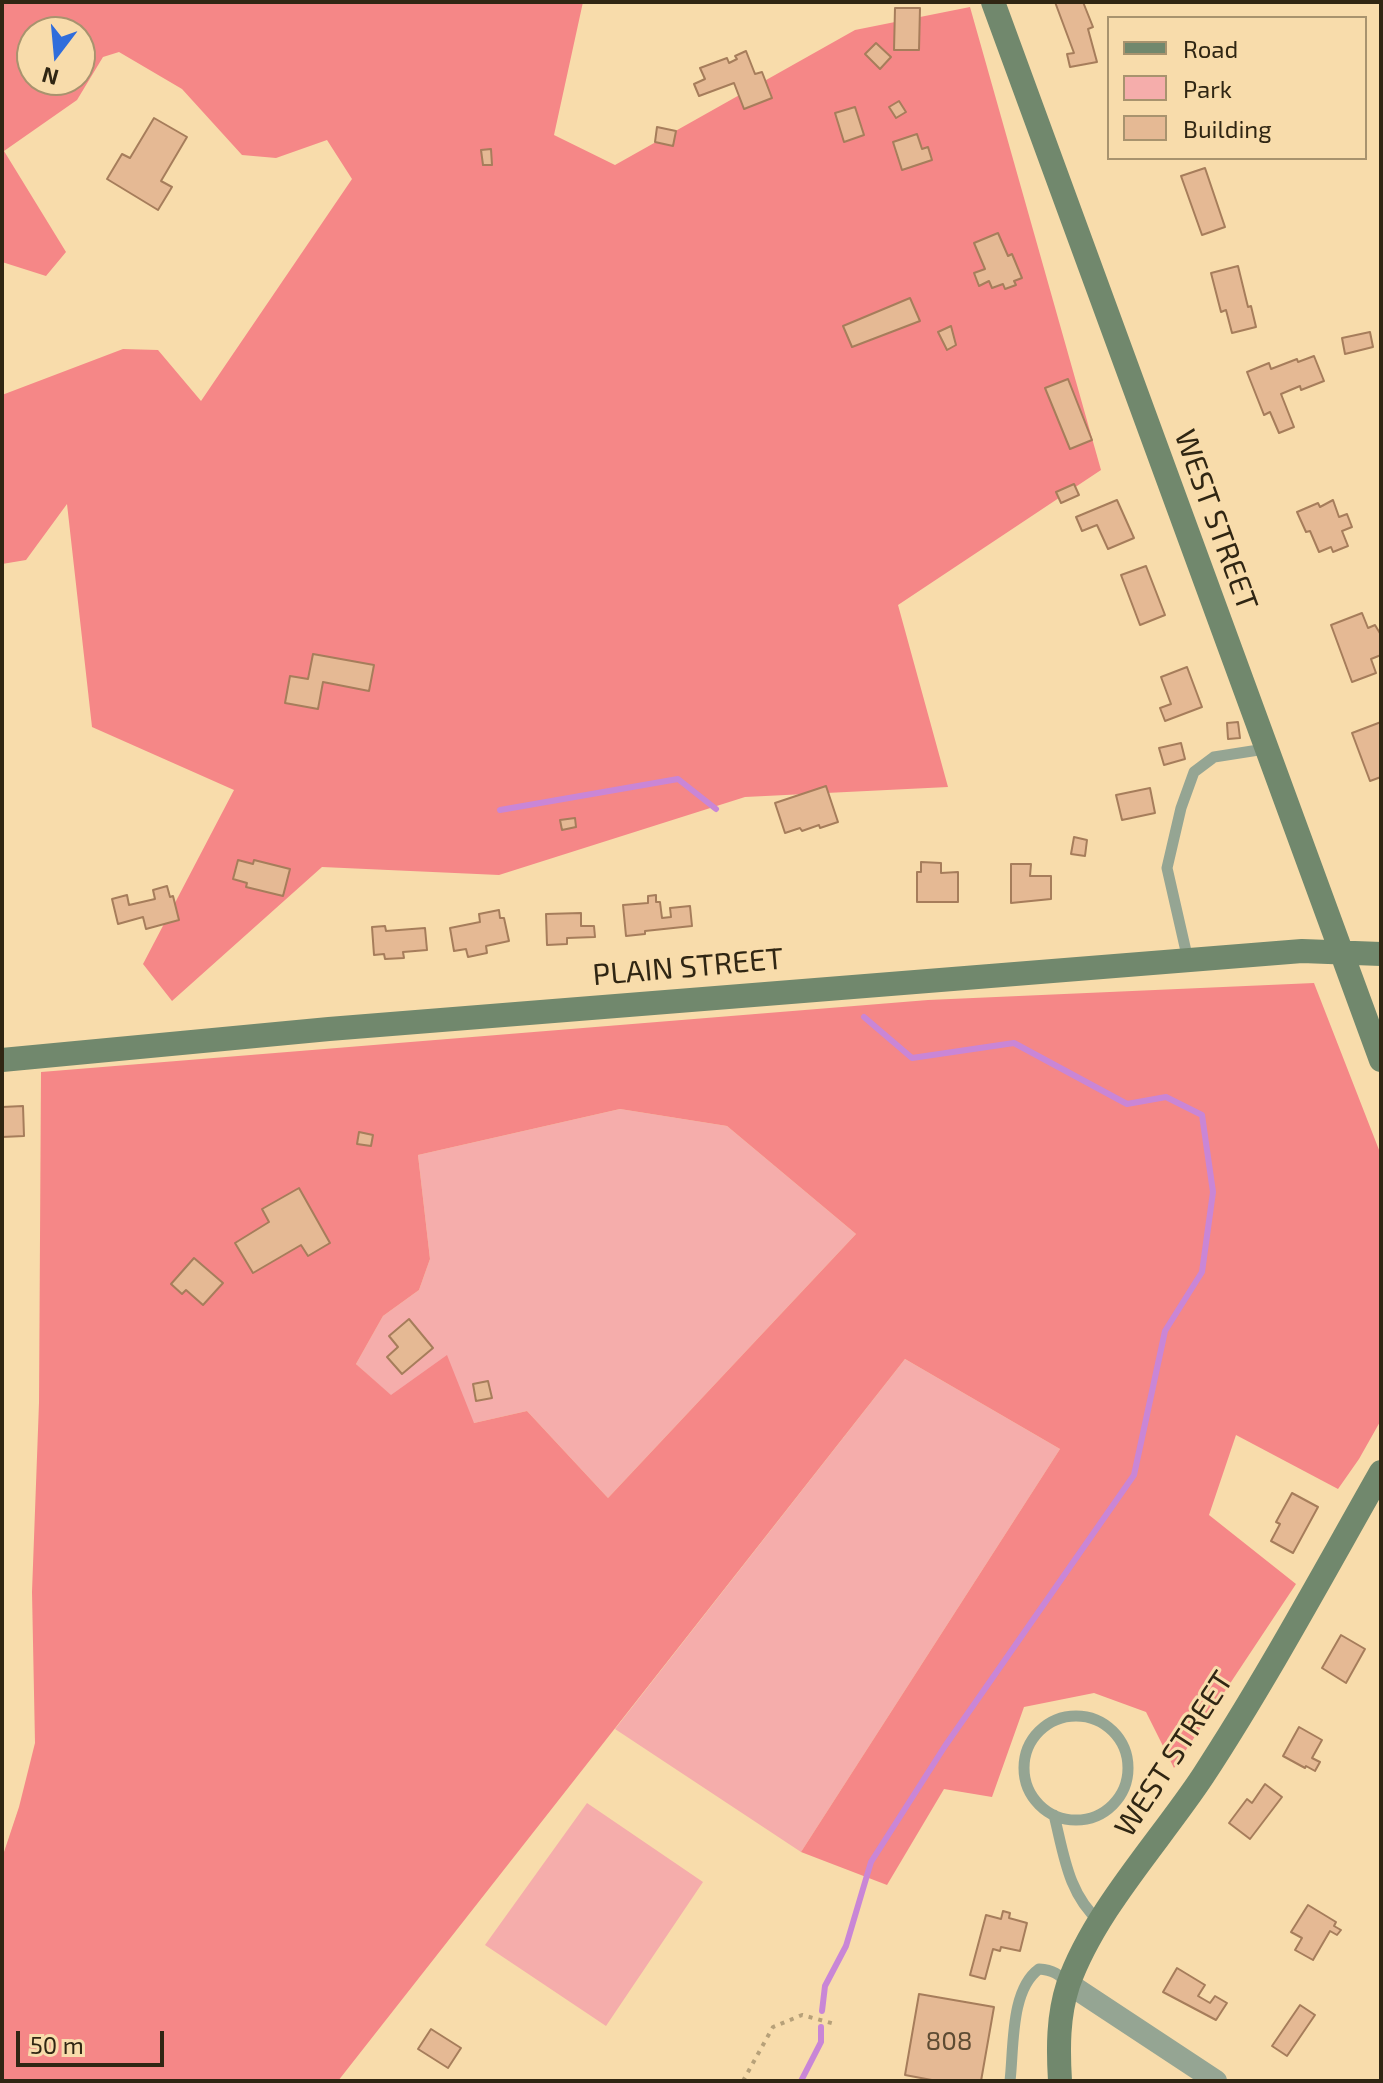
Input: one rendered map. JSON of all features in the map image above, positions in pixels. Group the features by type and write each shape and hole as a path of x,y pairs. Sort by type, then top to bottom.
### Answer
{"street":[{"name":"WEST STREET","path":"993,2 1381,1060"},
{"name":"PLAIN STREET","path":"2,1060 344,1027 1302,951 1381,954"},
{"name":"WEST STREET","path":"1060,2081 1060,2016 1069,1984 1100,1923 1203,1776 1381,1472"},
{"path":"1069,1984 1216,2081"}],"lane":[{"path":"1189,961 1167,868 1181,808 1194,772 1214,757 1265,749"},
{"path":"1054,1815 1069,1820 1102,1814 1116,1803 1125,1787 1129,1770 1126,1752 1117,1736 1104,1724 1087,1717 1069,1716 1052,1722 1029,1745 1024,1761 1030,1793 1040,1806 1054,1815 1073,1887 1084,1908 1100,1923"},
{"path":"1010,2081 1019,1999 1024,1984 1039,1969 1059,1974 1069,1984"}],"path":[{"path":"743,2081 773,2027 802,2015 835,2024"}],"green space":[{"path":"620,1109 727,1126 856,1234 608,1498 527,1411 474,1423 391,1396 356,1364 383,1316 419,1290 430,1259 418,1155"},
{"path":"905,1359 1060,1449 801,1852 615,1729"},
{"path":"587,1803 703,1882 606,2026 485,1945"}],"shaded area":[{"path":"2,2 583,2 554,135 615,165 855,30 970,7 1101,470 898,605 948,787 745,797 499,875 322,867 172,1001 143,964 234,790 92,727 67,504 26,560 2,564 2,395 123,349 158,350 201,401 352,179 327,140 276,158 242,155 182,89 119,52 103,57 96,69 96,16 16,16 16,96 79,96 4,151 66,252 46,276 2,262"},
{"path":"1314,983 1381,1155 1381,1420 1338,1489 1236,1435 1209,1515 1296,1584 1174,1768 1146,1712 1094,1693 1024,1707 992,1797 944,1789 887,1885 801,1852 1060,1449 905,1359 338,2081 2,2081 2,1858 35,1743 32,1592 39,1403 41,1072 928,1000","holes":["620,1109 727,1126 856,1234 608,1498 527,1411 474,1423 447,1355 391,1395 356,1364 383,1316 419,1290 430,1259 418,1155"]}],"building":[{"path":"1055,2 1083,2 1093,27 1088,29 1097,62 1070,67 1067,54 1074,53"},
{"path":"895,8 920,8 919,50 894,50"},
{"path":"876,43 891,57 880,69 865,54"},
{"path":"746,51 755,74 762,72 772,98 744,109 734,83 699,96 694,84 705,79 700,68 727,58 729,63"},
{"path":"899,101 906,112 896,118 889,107"},
{"path":"855,107 864,135 844,142 835,113"},
{"path":"154,118 187,137 161,181 172,187 158,210 107,179 122,154 130,158"},
{"path":"657,127 676,131 673,146 655,142"},
{"path":"917,134 922,149 928,147 932,160 902,170 893,142"},
{"path":"491,149 492,165 483,165 481,150"},
{"path":"1205,168 1225,227 1202,235 1181,176"},
{"path":"998,233 1008,256 1012,254 1022,278 1014,281 1016,285 1005,289 1003,284 992,288 989,281 979,286 974,273 985,269 974,243"},
{"path":"1238,266 1256,327 1232,333 1226,310 1221,312 1211,273"},
{"path":"910,298 920,321 852,347 843,326"},
{"path":"951,326 956,345 947,350 938,332"},
{"path":"1370,332 1373,347 1345,354 1342,338"},
{"path":"1314,356 1324,381 1281,394 1294,427 1279,433 1270,412 1264,415 1247,372 1269,363 1271,369"},
{"path":"1068,379 1092,440 1070,449 1045,388"},
{"path":"1074,484 1079,495 1061,503 1056,492"},
{"path":"1117,500 1134,538 1108,549 1097,525 1082,531 1076,517"},
{"path":"1333,500 1339,517 1347,514 1352,527 1342,531 1348,546 1333,552 1331,547 1319,552 1297,512 1318,503 1320,507"},
{"path":"1146,566 1165,615 1140,625 1121,575"},
{"path":"1362,613 1368,628 1375,625 1381,635 1381,655 1371,659 1376,673 1352,682 1331,625"},
{"path":"313,654 374,665 369,691 323,682 318,709 285,703 290,676 308,679"},
{"path":"1187,667 1202,707 1165,721 1160,708 1171,704 1161,677"},
{"path":"1238,722 1240,738 1228,739 1227,723"},
{"path":"1381,722 1381,777 1370,781 1352,733"},
{"path":"1181,743 1185,759 1164,765 1159,748"},
{"path":"826,786 838,822 785,833 775,803"},
{"path":"1150,788 1155,813 1122,820 1116,795"},
{"path":"575,818 576,827 562,830 560,820"},
{"path":"1074,837 1087,840 1085,856 1071,854"},
{"path":"238,860 253,864 254,860 290,869 283,896 246,887 247,883 233,879"},
{"path":"921,862 941,863 941,873 958,872 958,902 917,902 917,872 921,872"},
{"path":"1011,864 1031,864 1030,876 1051,876 1051,899 1011,903"},
{"path":"167,886 179,920 146,929 143,917 118,924 112,899 127,895 129,905 155,899 153,890"},
{"path":"656,895 662,918 671,917 670,908 690,906 692,926 626,936 623,905 648,903 648,896"},
{"path":"499,910 509,941 486,946 487,953 468,957 466,949 454,951 450,928 480,922 479,914"},
{"path":"581,913 581,926 594,926 595,937 567,938 567,944 547,945 546,914"},
{"path":"385,926 386,931 425,928 427,950 403,952 404,958 385,959 384,954 374,955 372,927"},
{"path":"23,1106 24,1136 2,1137 2,1107"},
{"path":"359,1132 373,1135 371,1146 357,1144"},
{"path":"299,1188 330,1243 308,1256 301,1245 253,1273 235,1243 269,1222 262,1209"},
{"path":"194,1258 223,1283 203,1305 186,1290 182,1294 171,1284"},
{"path":"409,1319 433,1348 402,1374 387,1357 398,1347 389,1336"},
{"path":"488,1381 492,1398 476,1401 473,1384"},
{"path":"1292,1493 1318,1507 1293,1553 1271,1541 1280,1524 1276,1522"},
{"path":"1341,1635 1365,1649 1346,1683 1322,1668"},
{"path":"1299,1727 1322,1740 1312,1758 1320,1762 1315,1771 1283,1756"},
{"path":"1265,1784 1282,1797 1250,1839 1229,1823 1247,1799 1252,1803"},
{"path":"1308,1905 1336,1922 1334,1926 1341,1930 1337,1935 1330,1931 1313,1960 1295,1950 1302,1938 1291,1932"},
{"path":"1003,1911 1010,1913 1009,1918 1027,1923 1020,1951 1001,1947 1000,1951 993,1949 985,1979 970,1975 986,1915 1001,1919"},
{"path":"1177,1968 1205,1985 1198,1996 1210,2003 1215,1996 1227,2003 1216,2020 1163,1992"},
{"path":"919,1994 994,2007 981,2081 937,2081 905,2075"},
{"path":"1300,2005 1315,2015 1287,2056 1272,2046"},
{"path":"431,2029 461,2048 448,2068 418,2049"}],"waterway":[{"path":"500,810 678,779 716,809"},
{"path":"822,2011 825,1986 846,1946 871,1862 945,1746 1134,1475 1165,1331 1202,1272 1213,1192 1202,1115 1166,1097 1127,1104 1014,1043 912,1058 864,1017"},
{"path":"801,2081 821,2042 821,2027"}]}
